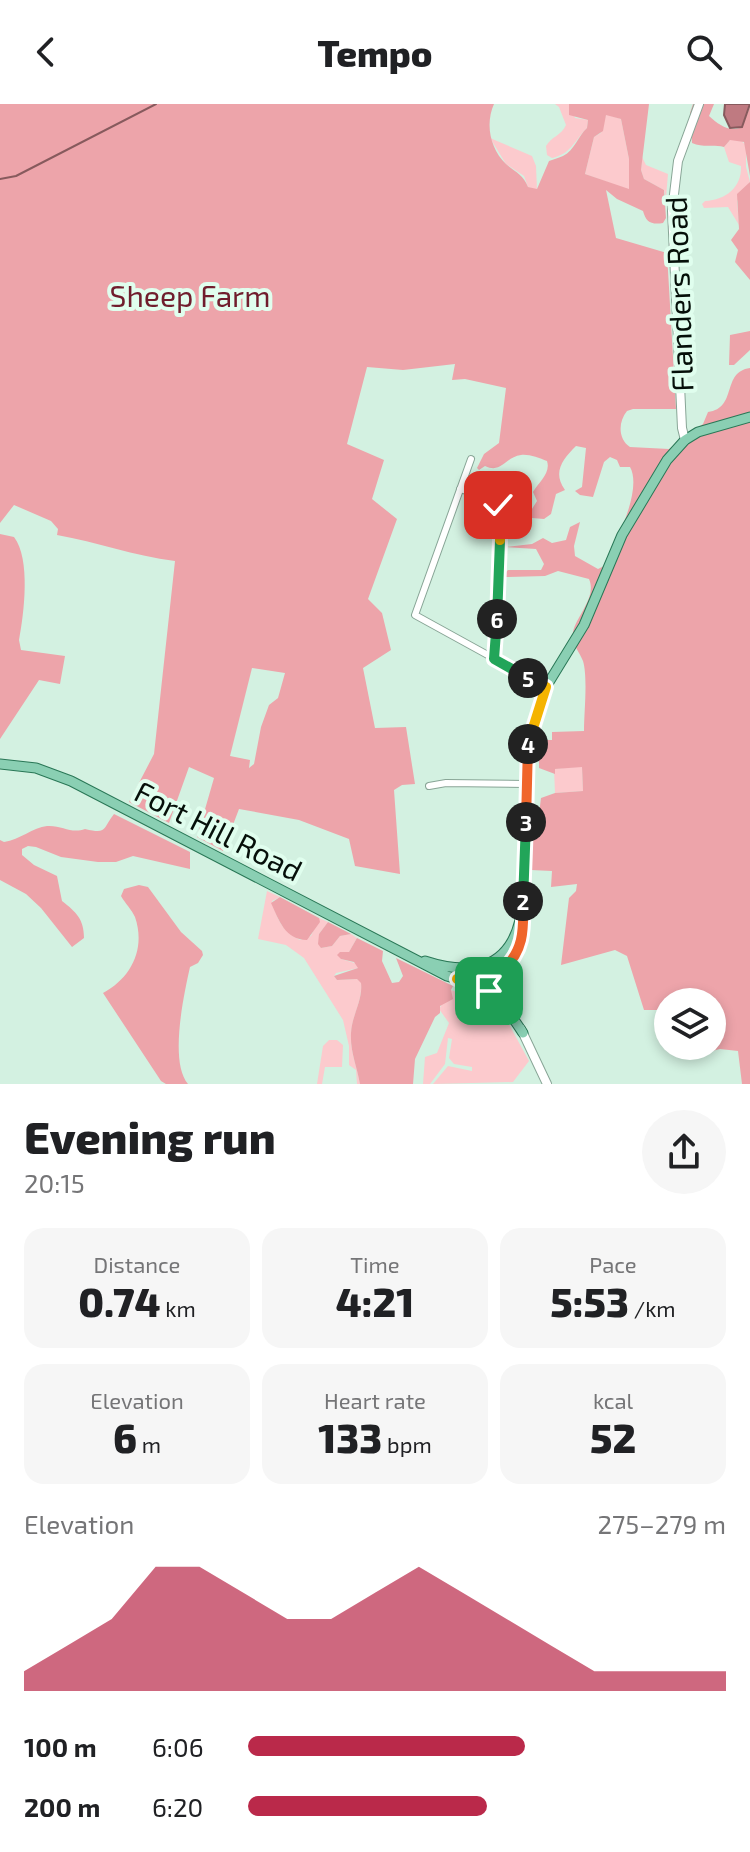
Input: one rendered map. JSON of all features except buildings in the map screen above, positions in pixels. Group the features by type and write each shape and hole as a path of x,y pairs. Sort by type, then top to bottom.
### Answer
{"main road":[{"path":"457,979 477,980 494,975 508,964 520,946 524,929 529,741 546,687 584,625 611,559 635,512 658,472 685,440 713,426 750,417"},
{"name":"Fort Hill Road","path":"0,764 36,768 71,781 430,969 481,986 502,1002 523,1033"},
{"path":"489,964 498,958 515,936 523,897"},
{"name":"Fort Hill Road","path":"410,956 453,968 489,964"}],"street":[{"name":"Flanders Road","path":"685,440 672,211 678,161 699,104"},
{"path":"471,459 415,615 546,687"},
{"path":"460,489 494,500 501,513 494,659"},
{"path":"429,786 446,783 526,784"},
{"path":"489,964 547,1084"}],"shaded area":[{"path":"555,104 569,104 575,118 588,120 587,128 572,146 552,158 547,155 546,146 566,125"},
{"path":"725,104 750,104 742,127 730,128 724,115"},
{"path":"606,114 621,119 629,159 629,190 585,174 594,137 601,133"},
{"path":"490,138 532,156 536,166 537,190 528,187 524,176 506,164"},
{"path":"739,139 746,145 750,182 737,201 739,225 728,207 704,208 702,204 726,195 736,186 741,166 729,162 724,147 730,140"},
{"path":"642,157 646,165 668,174 666,197 664,190 644,179"},
{"path":"582,766 583,791 555,793 554,769"},
{"path":"267,891 280,897 272,901 278,919 289,933 300,940 311,936 319,918 328,922 319,934 321,948 332,946 340,936 351,934 357,938 349,952 340,952 341,959 358,964 358,968 334,976 337,980 357,979 361,982 351,1033 360,1084 357,1084 356,1070 349,1065 349,1046 343,1020 304,958 286,945 258,939"},
{"path":"451,990 500,1008 529,1061 513,1082 433,1084 448,1066 472,1071 472,1067 454,1064 449,1058 452,1039 448,1038 445,1064 430,1084 423,1084 425,1057 437,1053 449,1023 439,1009"},
{"path":"329,1040 337,1040 343,1045 342,1067 325,1067 322,1084 317,1084 323,1046"}],"green space":[{"name":"Sheep Farm","path":"0,104 494,104 490,128 496,151 528,187 537,189 549,161 567,153 587,128 588,120 569,115 569,104 649,104 641,170 644,179 664,190 666,218 663,223 650,222 643,211 606,190 616,238 667,253 676,409 627,411 621,425 623,440 630,447 669,449 703,424 708,412 723,404 735,376 750,368 750,1084 742,1084 738,1051 726,1050 726,988 654,988 654,1010 644,1010 627,956 615,950 561,965 569,898 576,891 577,884 551,887 552,871 531,870 533,824 538,822 541,798 555,793 583,791 582,767 555,769 555,774 539,768 536,740 552,740 552,732 584,731 584,668 573,632 589,599 591,586 589,579 558,571 545,576 505,577 508,570 541,570 544,564 536,549 505,547 532,544 543,538 552,543 566,540 570,527 580,522 574,546 575,556 598,569 604,566 630,503 633,477 630,467 620,467 617,460 610,457 604,462 593,497 580,495 575,491 582,487 586,448 576,446 561,466 559,477 565,490 556,494 551,514 544,519 532,518 530,512 537,501 533,492 546,473 547,461 521,455 500,467 477,468 484,454 499,443 506,388 465,379 452,380 455,364 403,370 367,367 347,444 384,460 372,499 397,519 368,599 382,613 391,650 363,668 375,728 406,727 415,784 402,785 394,790 400,874 355,866 349,839 299,820 239,809 223,851 197,837 214,778 189,767 169,823 129,802 154,754 175,561 57,535 58,529 51,521 14,505 0,523","holes":["606,115 621,119 629,159 629,189 585,174 594,137 603,131","252,668 285,673 278,698 269,705 254,764 249,768 250,760 230,756"]},
{"path":"693,104 714,104 709,116 729,129 742,127 750,107 750,176 744,142 730,140 724,147 692,143 690,113"},
{"path":"750,182 750,280 735,262 738,250 731,240 739,229 737,194"},
{"path":"750,331 750,350 734,365 729,365 730,335"},
{"path":"0,534 14,537 23,559 25,587 19,640 21,650 65,656 60,684 39,680 0,739"},
{"path":"114,814 190,852 190,869 133,856 116,862 98,862 61,857 36,847 22,849 22,855 34,865 57,876 62,901 81,921 84,938 72,947 26,894 0,880 0,840 10,841 47,826 101,831"},
{"path":"139,885 148,887 181,932 203,955 198,963 190,967 180,1027 179,1060 188,1084 166,1084 161,1081 103,993 121,979 134,961 138,929 135,917 121,896 124,889"},
{"path":"280,897 319,918 320,922 307,940 293,937 280,922 271,903"},
{"path":"328,922 351,934 340,936 332,946 321,948 318,944 319,934"},
{"path":"357,938 383,951 382,961 392,983 399,982 403,976 396,958 453,986 453,999 440,1006 440,1013 435,1017 415,1059 413,1084 360,1084 351,1033 361,983 357,979 337,980 334,976 358,968 354,962 337,955 349,952"}],"waterway":[{"path":"0,179 16,176 156,104"}],"route":[{"path":"489,991 457,979 481,979 499,972 511,961 521,944 524,929 527,755 532,725 546,687 494,659 501,513 498,505"}]}
